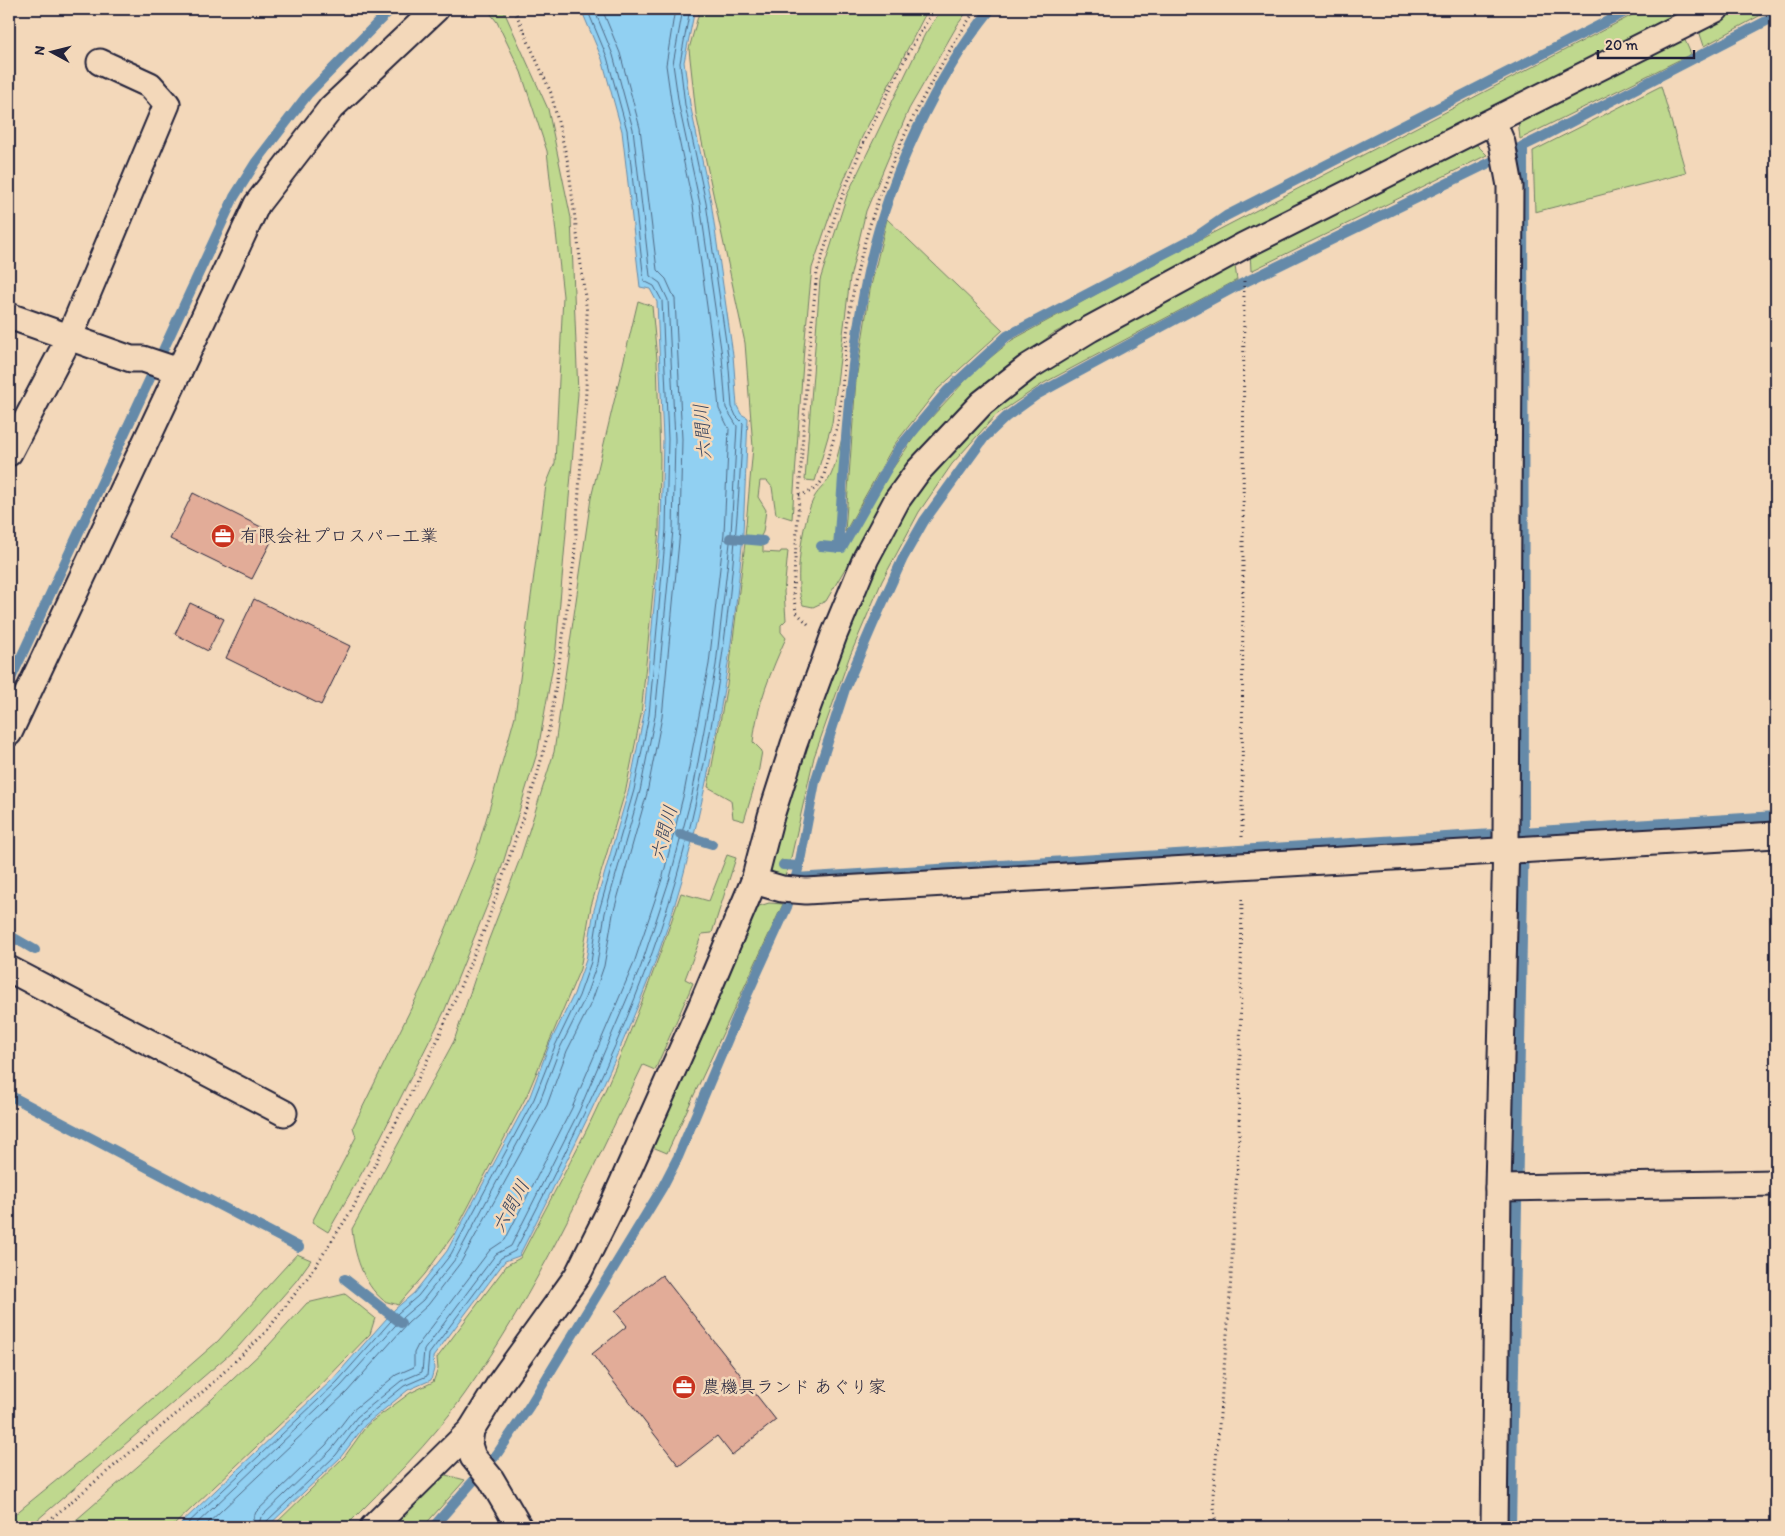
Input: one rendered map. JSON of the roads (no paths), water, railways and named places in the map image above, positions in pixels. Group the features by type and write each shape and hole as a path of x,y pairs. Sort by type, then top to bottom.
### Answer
{"street":[{"path":"9,733 162,366 257,204 331,108 436,9"},
{"path":"373,1527 471,1430 500,1384 577,1276 591,1249 700,1009 754,881 794,744 834,635 866,558 897,500 918,471 982,402 1028,367 1090,329 1243,246 1497,132 1716,9"},
{"path":"9,453 69,338 168,104 150,85 100,62"},
{"path":"1494,1527 1509,1188 1513,842 1510,205 1508,170 1497,132"},
{"path":"9,316 131,359 162,366"},
{"path":"754,881 794,890 1242,854 1513,842 1776,835"},
{"path":"9,969 284,1112"},
{"path":"1509,1188 1776,1183"},
{"path":"471,1430 469,1445 473,1457 491,1479 519,1527"}],"water":[{"name":"六間川","path":"581,9 695,9 684,62 690,104 711,202 733,355 737,406 741,414 748,418 743,533 728,664 713,751 682,880 667,929 649,977 610,1071 519,1256 505,1261 433,1357 434,1369 431,1380 408,1390 365,1425 340,1458 267,1527 177,1527 333,1379 395,1309 414,1293 447,1251 530,1096 550,1043 574,994 586,960 594,910 629,789 644,714 661,530 663,439 657,302 650,289 640,287 622,131 602,59"}],"waterway":[{"path":"9,683 234,197 256,162 308,94 391,9"},
{"path":"838,548 852,369 863,298 879,230 889,196 902,163 933,97 951,66 991,9"},
{"path":"821,546 842,548 899,448 947,391 1007,336 1194,238 1226,216 1631,9"},
{"path":"433,1527 497,1454 529,1407 662,1188 678,1157 738,1015 787,907 799,866 815,782 845,689 903,558 924,521 984,438 1006,417 1038,394 1233,288 1540,138 1776,16"},
{"path":"1511,1527 1524,831 1523,146"},
{"path":"730,538 763,541"},
{"path":"796,878 1776,816"},
{"name":"六間川","path":"680,834 712,844"},
{"path":"783,865 799,866"},
{"path":"9,935 35,950"},
{"path":"9,1095 299,1247"},
{"path":"345,1279 401,1323"}],"place":[{"name":"有限会社プロスパー工業","path":"223,536"},
{"name":"農機具ランド あぐり家","path":"684,1387"}]}
